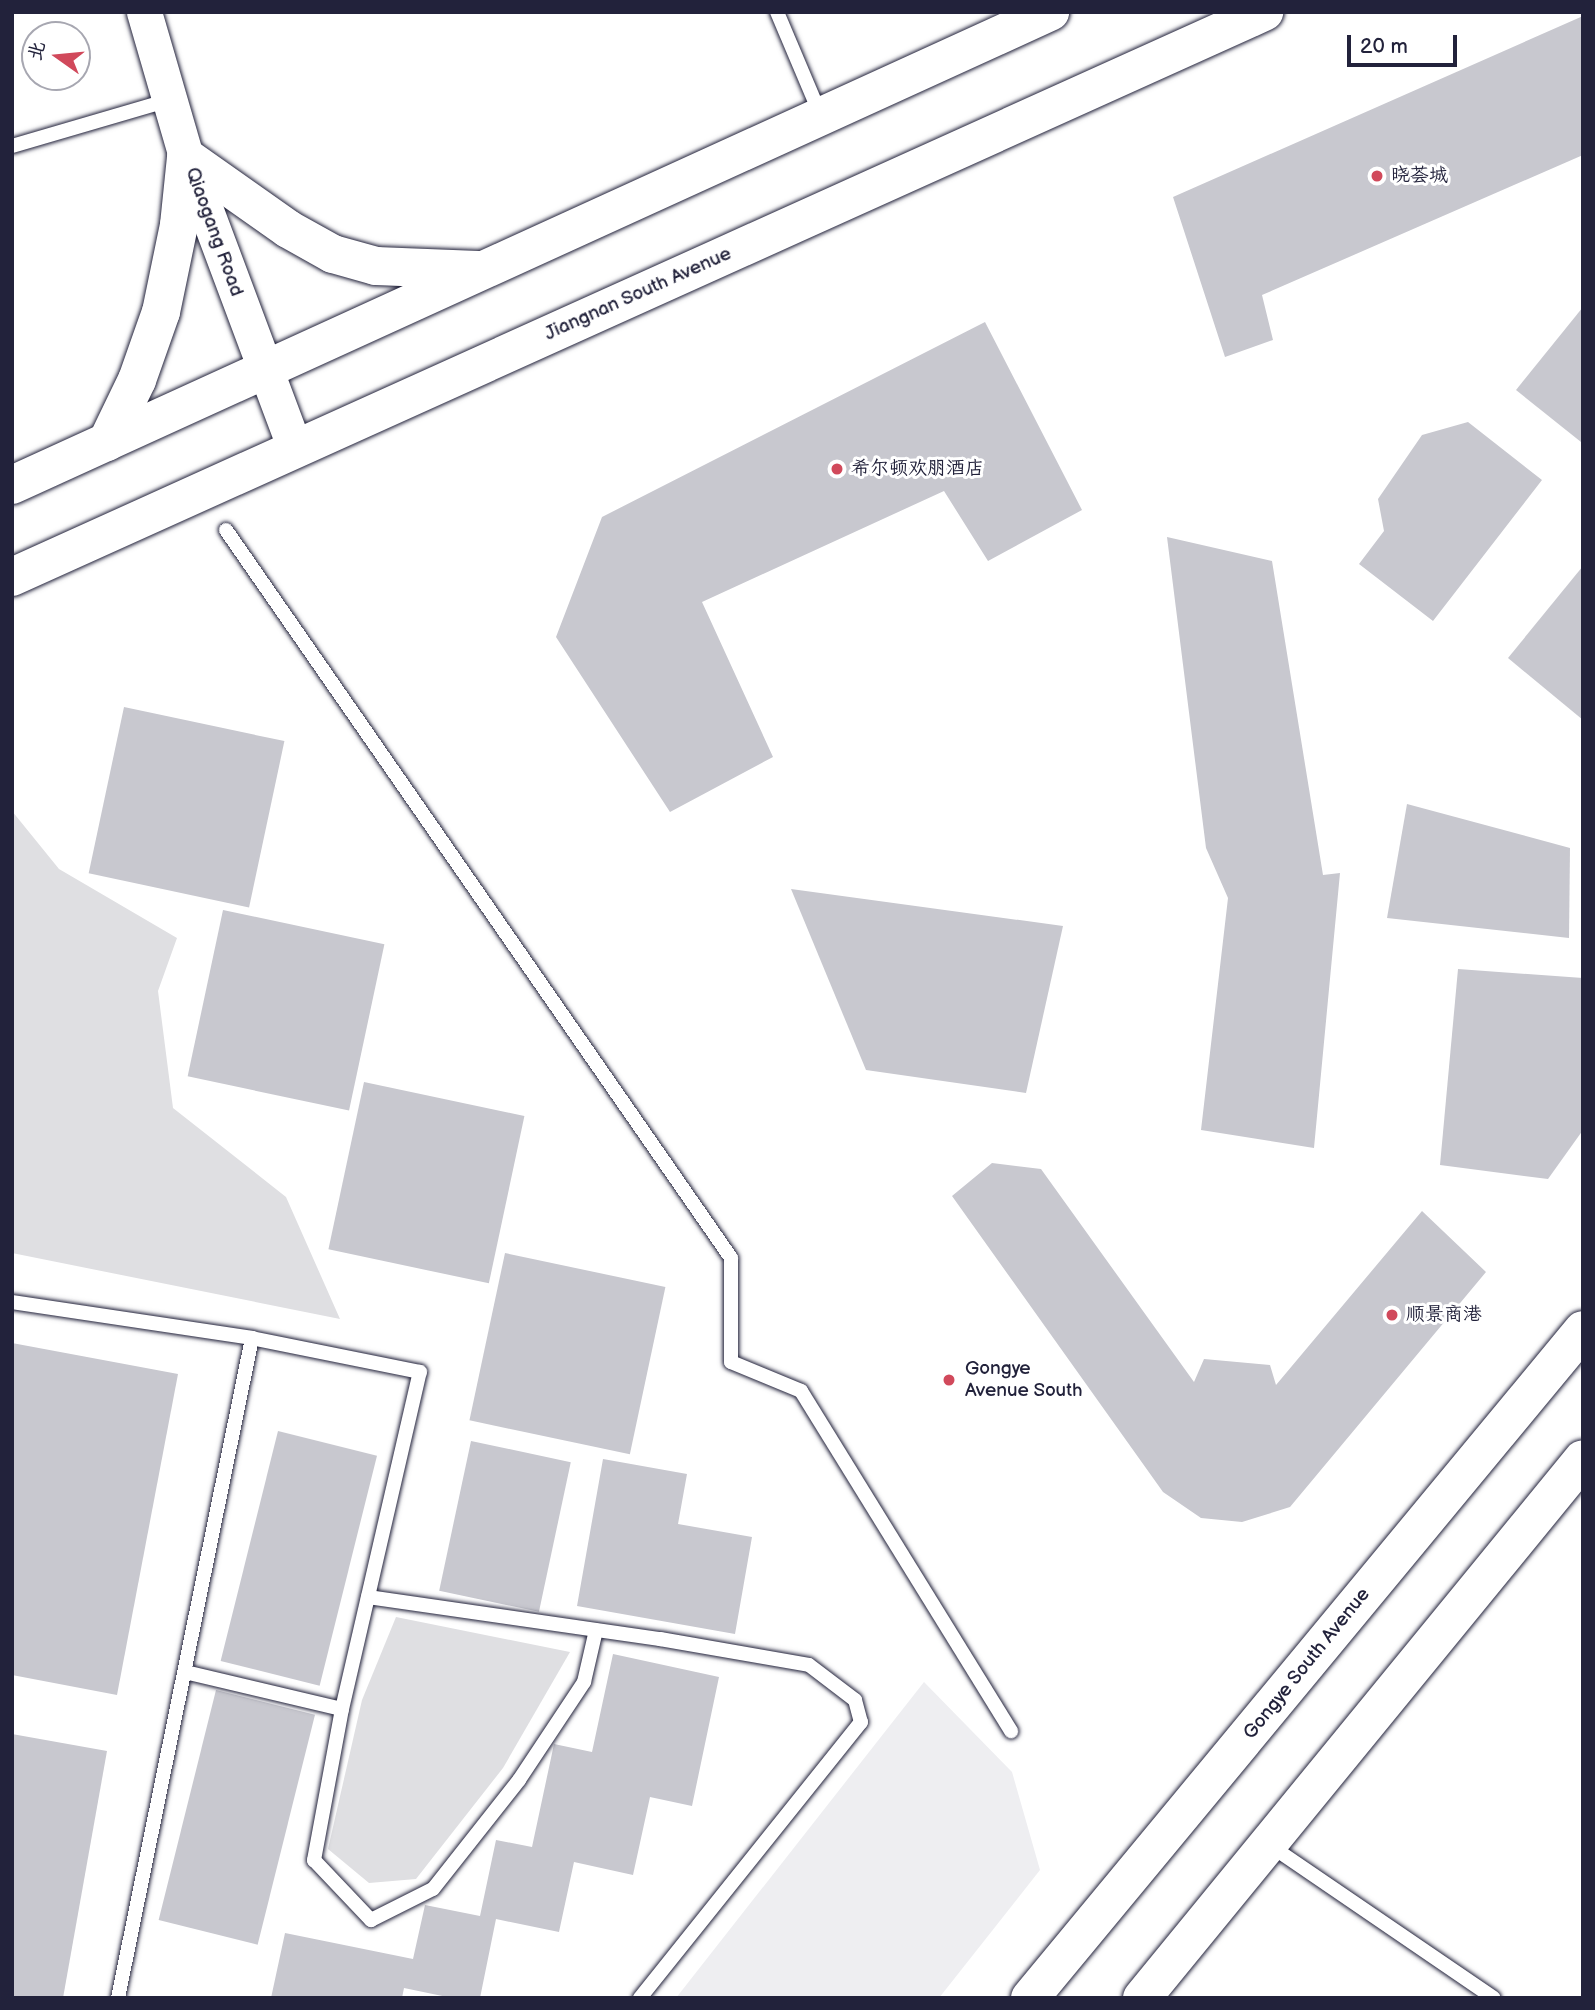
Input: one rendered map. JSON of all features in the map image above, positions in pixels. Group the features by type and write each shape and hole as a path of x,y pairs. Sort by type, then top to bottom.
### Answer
{"main road":[{"path":"12,485 1050,12"},
{"name":"Jiangnan South Avenue","path":"12,577 1264,12"},
{"path":"107,442 137,380 161,312 179,225 186,156 288,229 333,254 376,265 486,271"},
{"name":"Gongye South Avenue","path":"1030,1998 1583,1329"},
{"path":"1142,1998 1583,1459"}],"street":[{"name":"Qiaogang Road","path":"144,12 186,156 295,448"}],"lane":[{"path":"777,12 822,117"},
{"path":"12,146 169,99"},
{"path":"226,530 731,1258 731,1362 800,1391 1011,1731"},
{"path":"12,1302 252,1338 420,1372 342,1709 314,1860 371,1920 433,1889 519,1780 584,1682 596,1630"},
{"path":"118,1998 252,1338"},
{"path":"368,1597 596,1630 809,1665 855,1700 862,1722 640,1998"},
{"path":"185,1672 342,1709"},
{"path":"1267,1843 1494,1998"}],"shaded area":[{"path":"12,811 59,869 177,938 158,991 173,1108 286,1197 340,1319 12,1253"},
{"path":"396,1617 570,1652 503,1768 416,1879 369,1883 328,1849 362,1700"},
{"path":"924,1682 1012,1772 1040,1870 939,1998 676,1998"}],"building":[{"name":"晓荟城","path":"1583,16 1583,155 1262,295 1273,340 1225,357 1173,197"},
{"path":"1583,307 1583,440 1581,442 1516,390"},
{"path":"985,322 1082,510 988,561 944,491 702,602 773,757 670,812 556,637 602,517"},
{"path":"1468,422 1542,480 1433,621 1359,564 1384,531 1378,499 1422,435"},
{"path":"1167,537 1272,561 1323,875 1340,873 1314,1148 1201,1130 1228,898 1206,848"},
{"path":"1583,566 1583,720 1508,658"},
{"path":"124,707 284,741 249,907 89,873"},
{"path":"1407,804 1570,848 1569,938 1387,918"},
{"path":"791,889 1063,926 1026,1093 866,1070"},
{"path":"223,910 384,944 349,1111 188,1076"},
{"path":"1458,969 1583,978 1583,1130 1548,1179 1440,1165"},
{"path":"364,1082 524,1116 489,1283 328,1249"},
{"name":"顺景商港","path":"992,1163 1041,1169 1194,1382 1204,1359 1270,1365 1276,1385 1422,1211 1486,1272 1290,1507 1242,1522 1201,1518 1163,1492 952,1196"},
{"path":"505,1253 665,1287 630,1454 469,1420"},
{"path":"12,1343 178,1374 117,1695 12,1675"},
{"path":"278,1431 377,1456 320,1686 221,1661"},
{"path":"471,1441 571,1462 539,1612 439,1591"},
{"path":"603,1459 687,1474 678,1524 752,1537 735,1634 577,1606"},
{"path":"613,1654 719,1677 692,1806 650,1797 633,1875 574,1862 559,1932 496,1919 480,1998 452,1998 404,1988 402,1998 271,1998 285,1933 413,1959 425,1905 480,1916 496,1840 532,1847 554,1744 592,1752"},
{"path":"216,1690 315,1715 258,1945 159,1920"},
{"path":"12,1734 107,1751 63,1998 12,1998"}],"place":[{"name":"晓荟城","path":"1377,176"},
{"name":"希尔顿欢朋酒店","path":"837,469"},
{"name":"顺景商港","path":"1392,1315"},
{"name":"Gongye Avenue South","path":"949,1380"}]}
